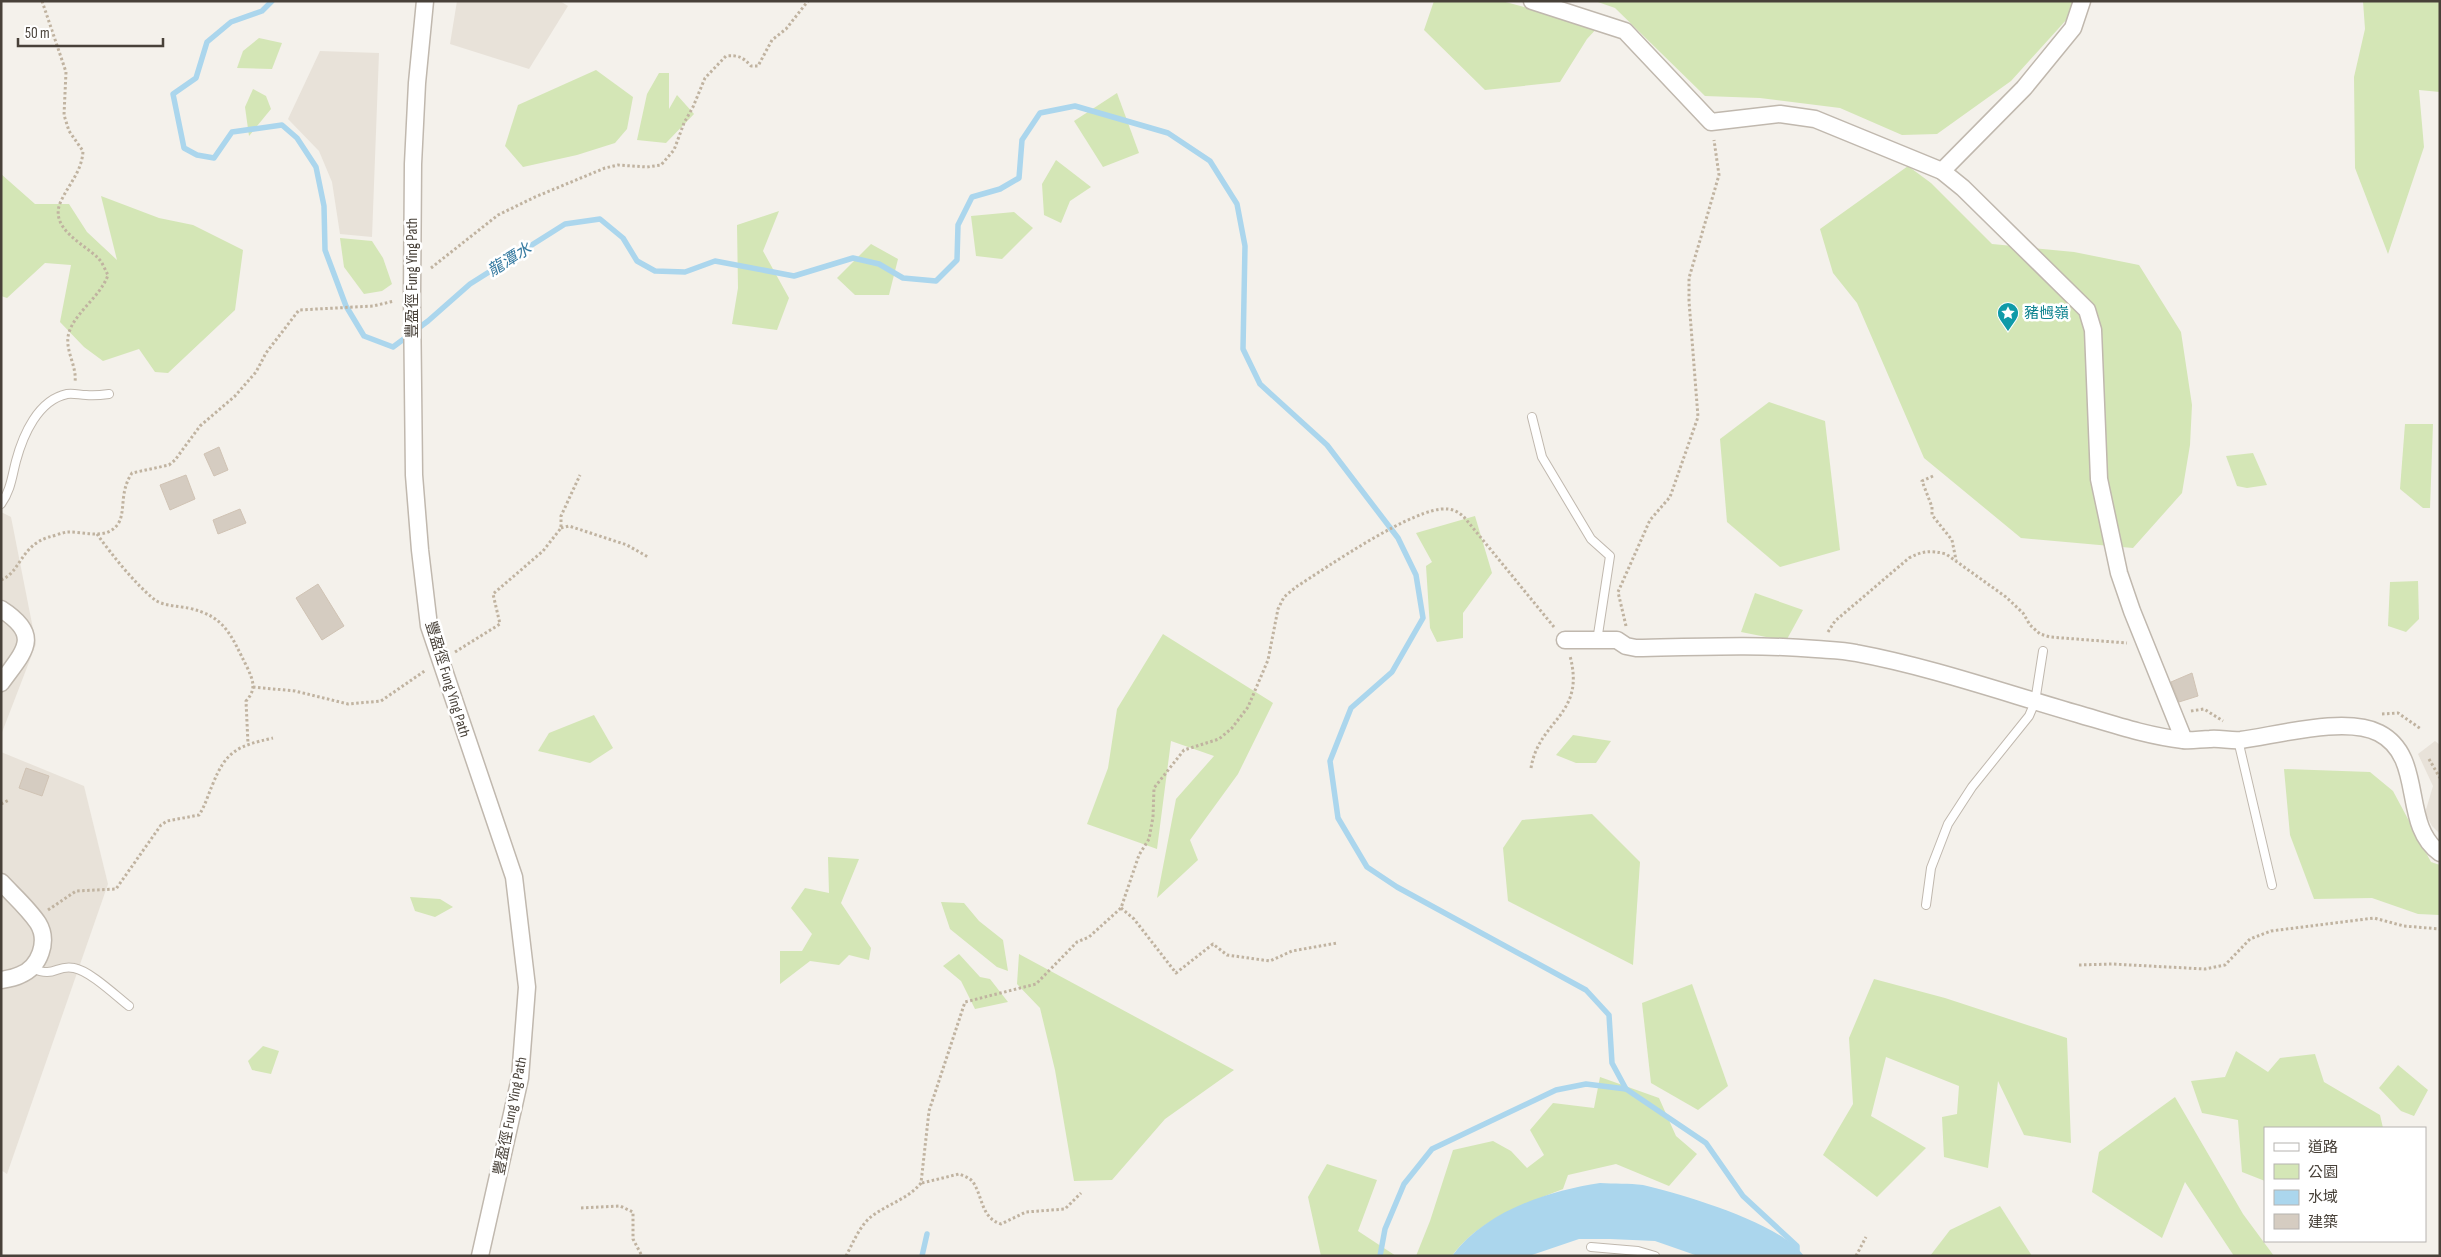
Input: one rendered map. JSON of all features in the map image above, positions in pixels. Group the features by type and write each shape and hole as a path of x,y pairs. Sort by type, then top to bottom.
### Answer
{"street":[{"name":"豐盈徑 Fung Ying Path","path":"424,1 417,83 414,164 412,367 414,475 429,626 514,878 527,987 520,1078 480,1256"},
{"path":"1532,1 1625,31 1711,122 1780,114 1815,119 1942,171 1963,188 2087,310 2093,330 2099,479 2120,573 2132,611 2184,740"},
{"path":"1942,171 2024,88 2073,28 2082,1"},
{"path":"1,609 16,618 25,631 26,636 26,650 1,683"},
{"path":"1565,640 1617,640 1626,646 1636,648 1786,646 1855,652 2127,728 2184,740 2238,740 2350,726 2379,733 2392,742 2400,754 2410,776 2420,827 2430,844 2440,853"},
{"path":"1,882 35,920 44,944 39,958 32,968 21,975 1,980"}],"lane":[{"path":"1,504 11,486 16,460 26,434 36,416 52,400 72,394 110,394"},
{"path":"1532,417 1542,457 1591,539 1610,556 1597,640"},
{"path":"1926,905 1931,868 1948,824 1972,787 2029,716 2034,702 2043,651"},
{"path":"2238,740 2272,885"},
{"path":"32,968 42,973 51,973 73,968 86,974 129,1006"},
{"path":"1591,1247 1638,1251 1655,1256"}],"path":[{"path":"42,1 66,72 64,115 70,131 83,151 79,171 60,203 58,216 63,229 100,259 108,275 103,289 75,321 68,336 69,348 76,371 76,381 72,394"},
{"path":"431,268 498,215 535,198 605,168 618,165 647,167 661,165 674,150 684,123 694,107 706,78 726,56 737,55 744,58 751,66 758,66 772,40 786,29 808,1"},
{"path":"1617,640 1622,637 1627,624 1618,592 1650,520 1670,498 1698,417 1689,278 1719,175 1711,122"},
{"path":"1,580 12,572 25,552 37,541 67,532 98,534 109,532 117,525 120,518 122,494 132,472 168,465 175,460 200,426 235,396 256,372 266,353 294,314 299,310 374,306 394,301"},
{"path":"561,528 561,516 580,475"},
{"path":"1933,476 1922,481 1932,507 1932,515 1952,540 1956,561"},
{"path":"846,1256 858,1233 871,1217 914,1192 921,1183 930,1110 966,1002 1036,984 1077,942 1089,937 1122,908 1139,855 1149,839 1153,817 1154,788 1184,750 1219,738 1232,728 1248,707 1268,660 1278,609 1284,597 1296,587 1406,520 1433,511 1447,509 1464,516 1565,640 1572,666 1573,688 1567,708 1542,738 1533,754 1531,768"},
{"path":"450,655 500,624 493,594 543,551 561,528 569,526 626,545 648,557"},
{"path":"98,534 116,560 156,601 190,608 223,623 233,637 254,682 252,694 246,701 248,744"},
{"path":"1823,636 1828,633 1835,621 1909,558 1922,551 1935,551 1946,554 2006,597 2023,613 2030,625 2040,634 2056,638 2146,645"},
{"path":"253,687 295,691 348,704 381,701 434,666"},
{"path":"35,920 76,892 116,889 161,825 167,821 199,814 223,764 230,754 248,744 273,738"},
{"path":"2429,760 2440,778"},
{"path":"1,804 9,800"},
{"path":"1122,908 1134,919 1176,973 1213,944 1227,955 1270,961 1292,952 1337,943"},
{"path":"2078,965 2112,964 2205,969 2225,965 2250,939 2271,931 2374,918 2404,926 2440,929"},
{"path":"921,1183 960,1174 972,1181 986,1212 994,1222 1001,1224 1026,1212 1065,1209 1081,1194"},
{"path":"580,1208 620,1206 633,1212 633,1239 642,1256"},
{"path":"1856,1256 1866,1237"}],"shaded area":[{"path":"457,1 560,1 568,6 529,69 450,44"},
{"path":"320,51 379,53 372,237 340,234 332,182 319,151 288,119"},
{"path":"1,512 11,517 36,644 1,735"},
{"path":"2435,741 2440,745 2440,834 2432,826 2425,813 2433,786 2418,754"},
{"path":"1,752 84,786 108,884 7,1174 1,1170"}],"green space":[{"path":"1434,1 1502,1 1598,27 1587,39 1560,82 1485,90 1424,30"},
{"path":"1595,1 2074,1 2068,18 2011,81 1937,134 1902,135 1840,108 1760,98 1705,96 1615,8"},
{"path":"2363,1 2440,1 2440,92 2419,90 2424,147 2388,254 2355,168 2354,77 2365,29"},
{"path":"259,38 282,43 272,69 237,68 243,51"},
{"path":"596,70 633,97 627,129 615,143 577,155 523,167 505,146 518,105"},
{"path":"659,73 669,73 669,109 677,95 694,114 666,143 637,140 647,94"},
{"path":"253,89 266,96 271,109 249,136 245,107"},
{"path":"1117,93 1139,153 1103,167 1074,121"},
{"path":"1056,160 1091,187 1070,201 1061,223 1044,215 1042,184"},
{"path":"1908,166 1931,183 1992,244 2074,252 2139,265 2181,332 2192,405 2190,445 2182,493 2133,548 2021,538 1924,458 1857,303 1833,273 1820,229"},
{"path":"1,174 35,204 69,204 87,232 117,260 101,196 159,218 193,225 243,250 235,310 168,373 155,372 139,349 103,361 84,347 60,322 71,265 45,263 7,298 1,296"},
{"path":"779,211 763,251 789,298 777,330 732,324 738,288 737,225"},
{"path":"1014,212 1033,228 1002,259 976,256 971,216"},
{"path":"340,238 372,241 383,258 392,284 382,291 364,294 344,267"},
{"path":"871,244 898,259 889,295 855,295 837,278"},
{"path":"1769,402 1825,421 1840,550 1780,567 1727,522 1720,439"},
{"path":"2405,424 2433,424 2430,508 2423,508 2400,489"},
{"path":"2253,453 2267,485 2247,488 2237,486 2226,456"},
{"path":"1475,516 1492,573 1463,613 1463,638 1437,642 1430,628 1426,566 1432,562 1416,533"},
{"path":"2418,581 2419,619 2406,632 2388,626 2390,582"},
{"path":"1755,593 1803,610 1786,641 1741,632"},
{"path":"1163,634 1273,703 1238,774 1190,840 1198,860 1157,898 1176,799 1214,756 1171,741 1157,849 1087,824 1108,768 1117,709"},
{"path":"594,715 613,748 590,763 538,751 549,733"},
{"path":"1573,735 1611,741 1596,763 1576,763 1556,755"},
{"path":"2284,769 2370,772 2393,791 2431,862 2440,865 2440,915 2418,914 2372,898 2314,899 2290,835"},
{"path":"1592,814 1640,862 1633,965 1508,901 1503,848 1522,820"},
{"path":"828,857 859,859 841,903 871,948 869,960 849,955 839,965 810,961 780,984 780,951 802,951 812,934 791,908 805,888 829,893"},
{"path":"410,897 440,899 453,907 435,917 415,911"},
{"path":"941,902 964,903 979,921 1003,940 1008,971 997,967 950,929"},
{"path":"959,954 980,977 990,979 1008,1002 975,1009 961,981 943,966"},
{"path":"1019,954 1234,1070 1165,1119 1112,1180 1074,1181 1055,1070 1040,1008 1017,984"},
{"path":"1874,979 1945,998 2067,1038 2071,1143 2024,1135 1998,1081 1988,1168 1944,1157 1942,1117 1957,1114 1959,1086 1886,1057 1871,1116 1926,1148 1877,1197 1823,1155 1853,1104 1849,1038"},
{"path":"1692,984 1728,1086 1698,1110 1651,1083 1642,1003"},
{"path":"263,1046 279,1051 271,1074 252,1070 248,1061"},
{"path":"2236,1051 2268,1072 2280,1058 2315,1054 2324,1082 2380,1115 2383,1127 2264,1127 2264,1181 2242,1172 2238,1120 2202,1113 2191,1081 2225,1077"},
{"path":"2398,1065 2428,1090 2414,1116 2401,1111 2379,1088"},
{"path":"1600,1077 1659,1098 1676,1136 1697,1154 1669,1186 1616,1164 1568,1175 1563,1189 1517,1207 1488,1223 1463,1243 1452,1256 1416,1256 1430,1221 1453,1150 1493,1141 1511,1151 1527,1168 1544,1155 1530,1130 1553,1103 1594,1108"},
{"path":"2175,1097 2243,1214 2274,1256 2234,1256 2185,1182 2162,1238 2092,1192 2099,1152"},
{"path":"1327,1164 1377,1180 1358,1231 1396,1256 1321,1256 1308,1197"},
{"path":"2000,1206 2032,1256 1930,1256 1950,1230"}],"water":[{"path":"1600,1183 1643,1185 1705,1203 1753,1221 1775,1232 1792,1244 1804,1256 1698,1256 1655,1241 1579,1239 1529,1256 1452,1256 1466,1240 1500,1215 1559,1191"}],"building":[{"path":"219,447 228,470 214,476 204,454"},
{"path":"186,475 195,499 170,510 160,485"},
{"path":"240,509 246,523 218,534 213,520"},
{"path":"318,584 344,626 322,640 296,598"},
{"path":"2192,673 2198,696 2179,702 2171,682"},
{"path":"26,768 49,776 42,796 19,788"}],"waterway":[{"name":"龍潭水","path":"272,1 262,11 231,22 207,42 196,78 173,94 184,148 197,155 214,158 232,132 282,125 297,138 316,167 324,206 325,250 346,306 364,336 393,347 428,321 470,284 565,224 600,219 623,238 637,261 655,271 685,272 715,261 794,276 853,258 879,264 903,278 936,281 957,260 958,225 972,197 1000,189 1019,178 1022,140 1040,113 1075,106 1168,133 1210,161 1237,204 1245,246 1243,349 1260,384 1327,445 1398,538 1416,575 1423,618 1392,672 1351,708 1330,761 1338,818 1367,867 1397,887 1586,990 1609,1015 1612,1063 1626,1089 1706,1143 1743,1196 1797,1246 1797,1256"},
{"path":"1380,1256 1385,1229 1404,1184 1432,1149 1556,1090 1586,1084 1626,1089"},
{"path":"922,1256 927,1234"}],"place":[{"name":"豬乸嶺","path":"2008,332"}]}
